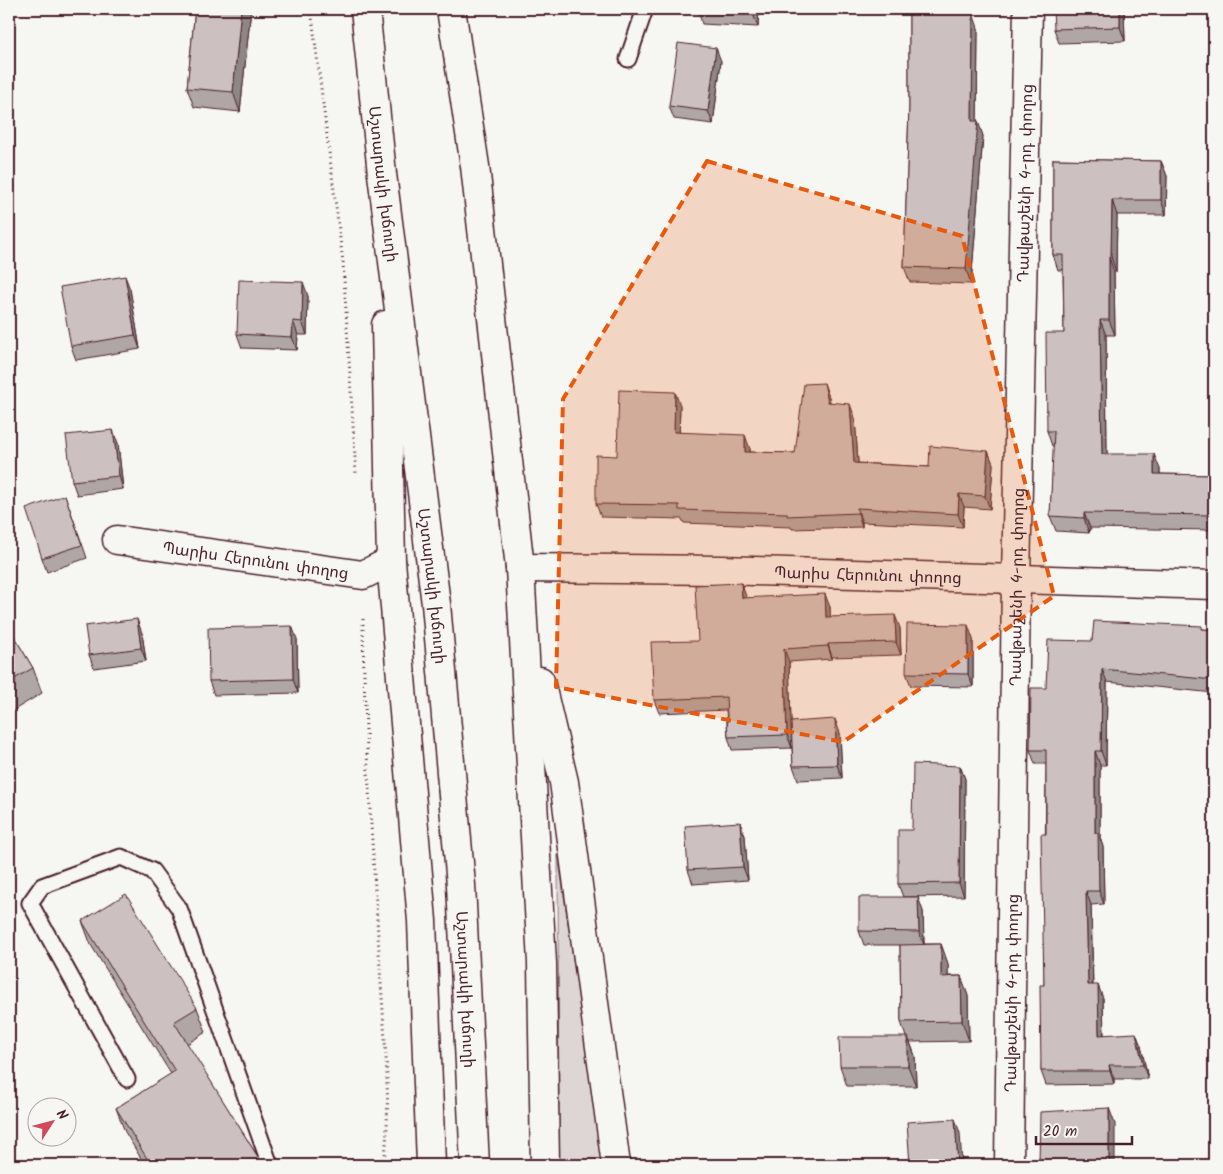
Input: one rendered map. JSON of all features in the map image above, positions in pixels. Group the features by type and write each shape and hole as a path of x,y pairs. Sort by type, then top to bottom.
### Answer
{"main road":[{"name":"Աշտարակի խճուղի","path":"365,9 382,174 436,604 461,885 475,1165"},
{"path":"451,9 475,166 520,568 542,964 545,1165"},
{"name":"Դավթաշենի 4-րդ փողոց","path":"1008,1165 1016,579 1028,9"},
{"path":"382,174 391,561 422,921 431,1165"},
{"name":"Պարիս Հերունու փողոց","path":"117,540 362,575 391,561"},
{"name":"Պարիս Հերունու փողոց","path":"520,568 722,570 1214,585"},
{"path":"523,612 564,782 616,1165"}],"lane":[{"path":"628,59 645,9"},
{"path":"127,1079 30,902 42,886 121,856 152,871 179,908 270,1165"}],"highlighted area":[{"path":"707,161 962,236 1054,596 843,742 556,687 563,399"}],"shaded area":[{"path":"558,855 603,1165 559,1165"}],"building":[{"path":"195,9 241,9 233,92 187,88"},
{"path":"753,9 753,14 698,10"},
{"path":"909,9 951,9 951,12 973,13 972,121 978,121 966,269 904,267 909,107"},
{"path":"1053,9 1120,9 1120,27 1054,29"},
{"path":"678,43 716,48 708,111 669,106"},
{"path":"1053,159 1161,161 1161,200 1112,200 1111,257 1109,257 1109,320 1100,320 1102,454 1154,454 1154,474 1214,475 1214,515 1084,513 1084,518 1050,516 1054,431 1047,431 1046,333 1064,333 1063,255 1053,255"},
{"path":"125,276 135,335 71,346 60,287"},
{"path":"239,280 303,282 302,322 293,321 292,337 237,334"},
{"path":"824,383 828,402 850,404 854,463 929,467 930,446 988,451 985,496 959,494 958,514 857,508 858,513 787,516 787,513 679,510 679,505 596,504 596,455 617,456 619,390 675,392 674,432 745,435 745,452 795,453 804,384"},
{"path":"113,430 119,476 72,481 66,435"},
{"path":"65,495 82,545 42,558 26,509"},
{"path":"741,583 742,598 825,594 826,617 895,615 896,642 828,644 828,646 784,649 787,735 728,737 726,697 654,700 651,642 698,641 695,585"},
{"path":"137,619 141,648 89,655 85,626"},
{"path":"1094,621 1202,626 1202,629 1214,630 1214,680 1102,669 1101,751 1095,751 1095,833 1098,833 1099,891 1086,891 1088,985 1098,985 1099,1035 1136,1033 1143,1065 1109,1065 1110,1071 1041,1071 1040,985 1044,985 1041,834 1046,834 1046,750 1030,750 1031,688 1046,688 1048,640 1092,641"},
{"path":"907,624 968,625 968,674 906,673"},
{"path":"292,626 293,679 209,681 208,628"},
{"path":"9,628 33,668 9,682"},
{"path":"835,719 837,765 793,766 791,722"},
{"path":"913,764 960,766 959,883 898,884 898,830 912,830"},
{"path":"740,822 743,867 688,870 685,826"},
{"path":"126,894 197,1008 174,1022 263,1165 151,1165 116,1108 175,1071 82,921"},
{"path":"859,897 918,897 919,932 859,931"},
{"path":"941,944 941,977 961,976 962,1021 901,1022 900,945"},
{"path":"839,1037 908,1037 908,1066 840,1066"},
{"path":"1109,1108 1109,1165 1039,1165 1040,1112"},
{"path":"955,1119 958,1165 910,1165 907,1122"}]}
